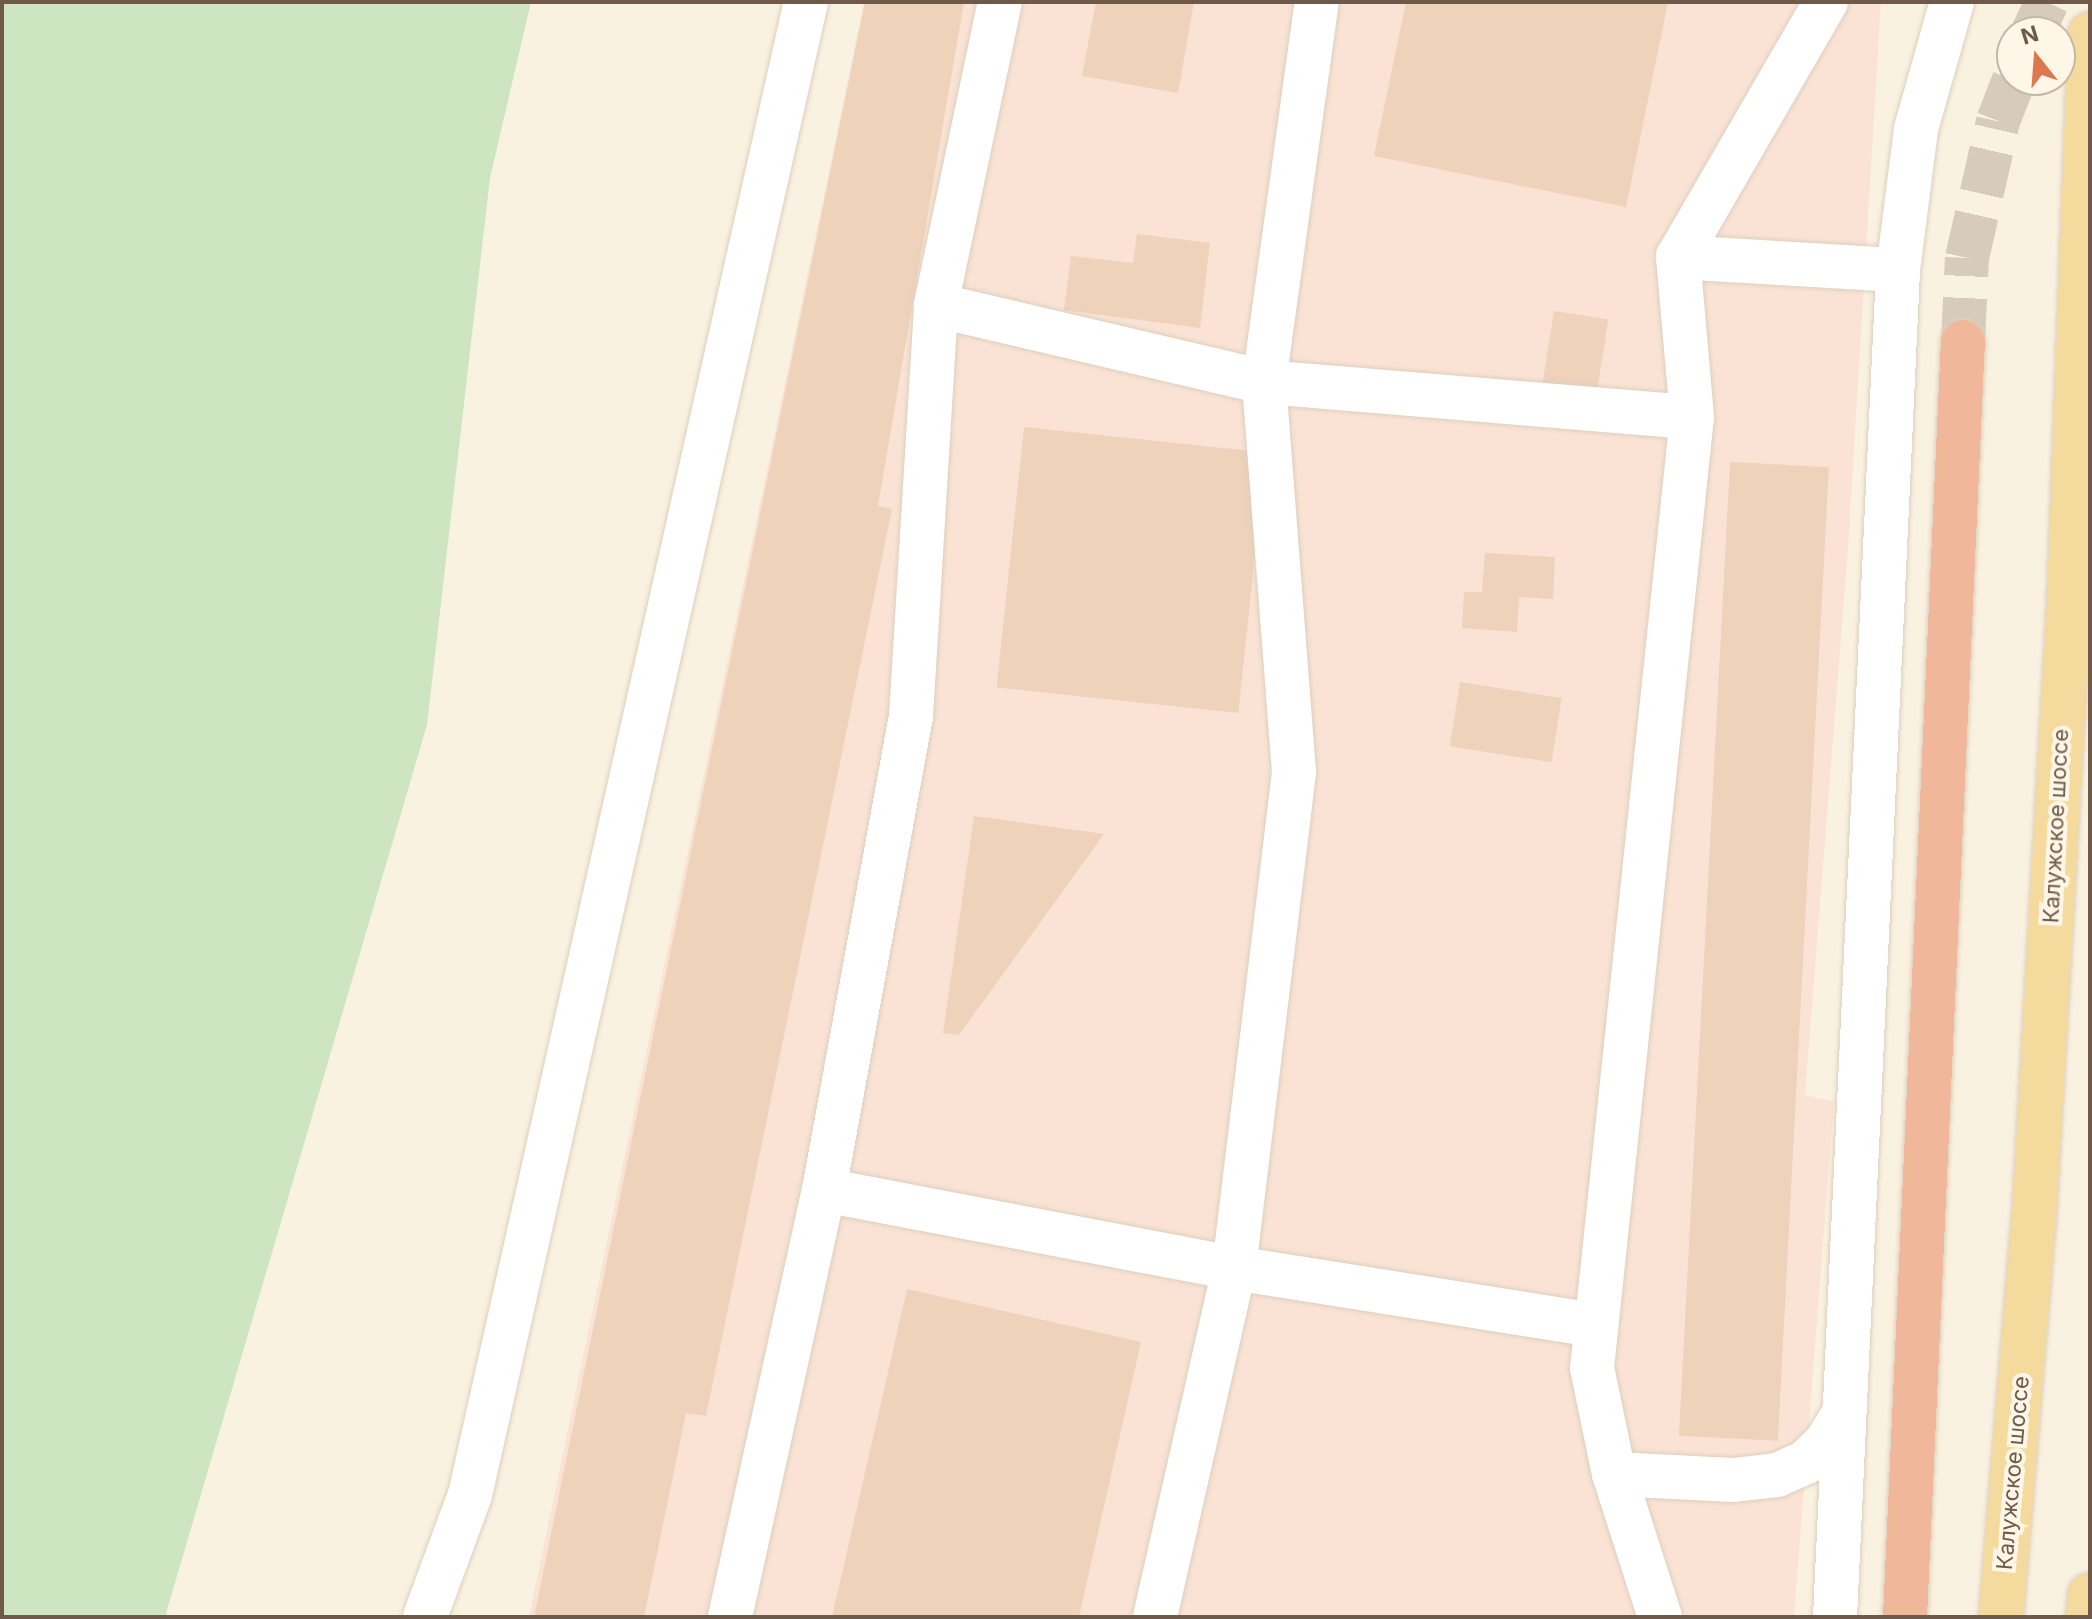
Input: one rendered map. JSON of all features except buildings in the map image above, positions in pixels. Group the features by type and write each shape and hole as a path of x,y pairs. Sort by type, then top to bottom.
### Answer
{"highway":[{"path":"1905,1617 1963,342"}],"main road":[{"name":"Калужское шоссе","path":"2001,1617 2034,1218 2063,713 2090,34"},
{"path":"2088,1617 2090,1595"}],"street":[{"path":"425,1617 470,1495 806,2"},
{"path":"730,1617 824,1190 911,716 936,305 1000,2"},
{"path":"1155,1617 1234,1268 1294,772 1264,382 1317,2"},
{"path":"1660,1617 1614,1474 1592,1368 1692,417 1678,257 1826,2"},
{"path":"1835,1617 1898,270 1916,129 1952,2"},
{"path":"1678,257 1898,270"},
{"path":"936,305 1264,382 1692,417"},
{"path":"824,1190 1234,1268 1595,1325"},
{"path":"1614,1474 1733,1480 1777,1475 1806,1462 1826,1443 1843,1415"}],"shaded area":[{"path":"864,2 1881,2 1848,549 1805,1095 1834,1102 1794,1617 529,1617"}],"green space":[{"path":"2,2 531,2 490,178 427,725 165,1617 2,1617"}],"tunnel":[{"path":"2040,16 2047,2"},
{"path":"1963,342 1967,258 1998,121 2008,96"}]}
